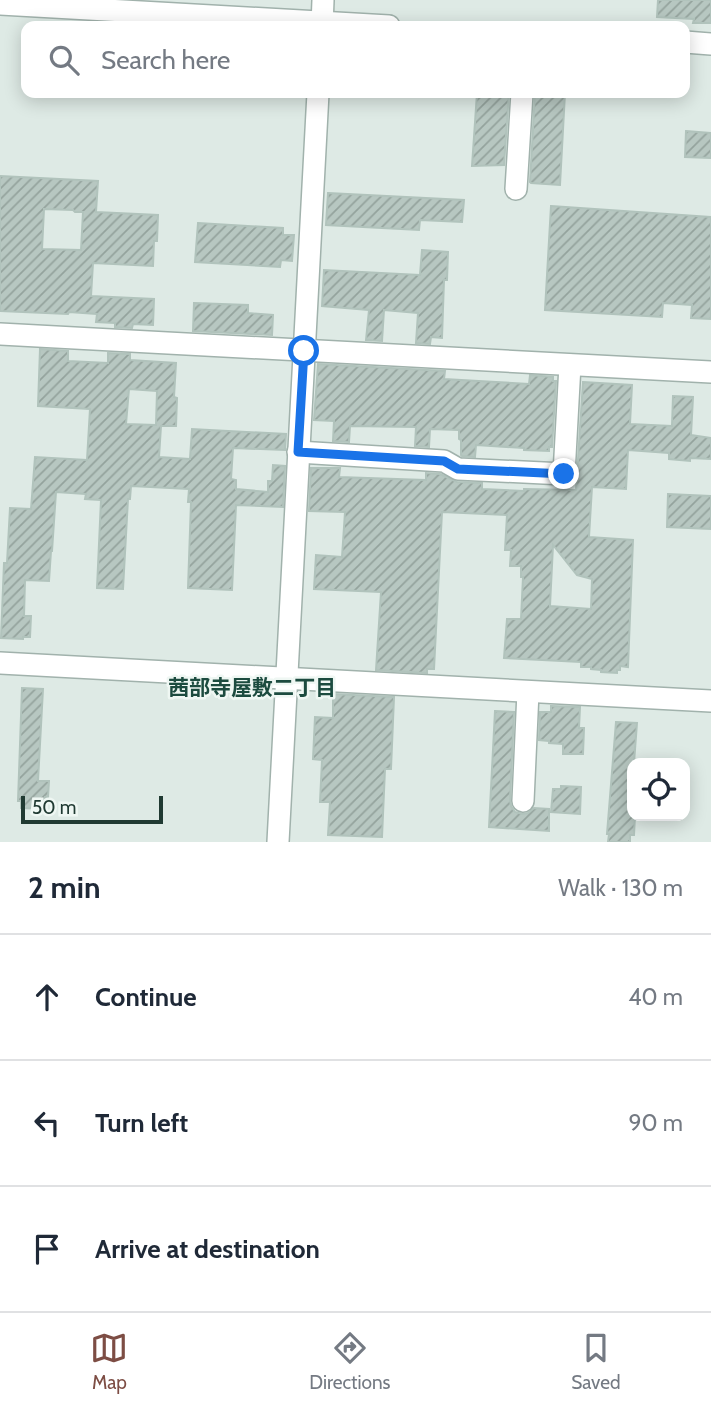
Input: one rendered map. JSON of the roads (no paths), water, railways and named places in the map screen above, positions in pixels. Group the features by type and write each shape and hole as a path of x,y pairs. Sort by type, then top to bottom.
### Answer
{"street":[{"path":"322,21 323,0"},
{"path":"0,5 271,21"},
{"path":"690,42 711,44"},
{"path":"278,842 318,98"},
{"path":"516,189 522,98"},
{"path":"0,334 711,372"},
{"path":"298,452 444,461 458,469 564,474 570,365"},
{"path":"0,663 711,701"},
{"path":"523,801 528,692"}],"district":[{"name":"茜部寺屋敷二丁目","path":"252,687"}]}
